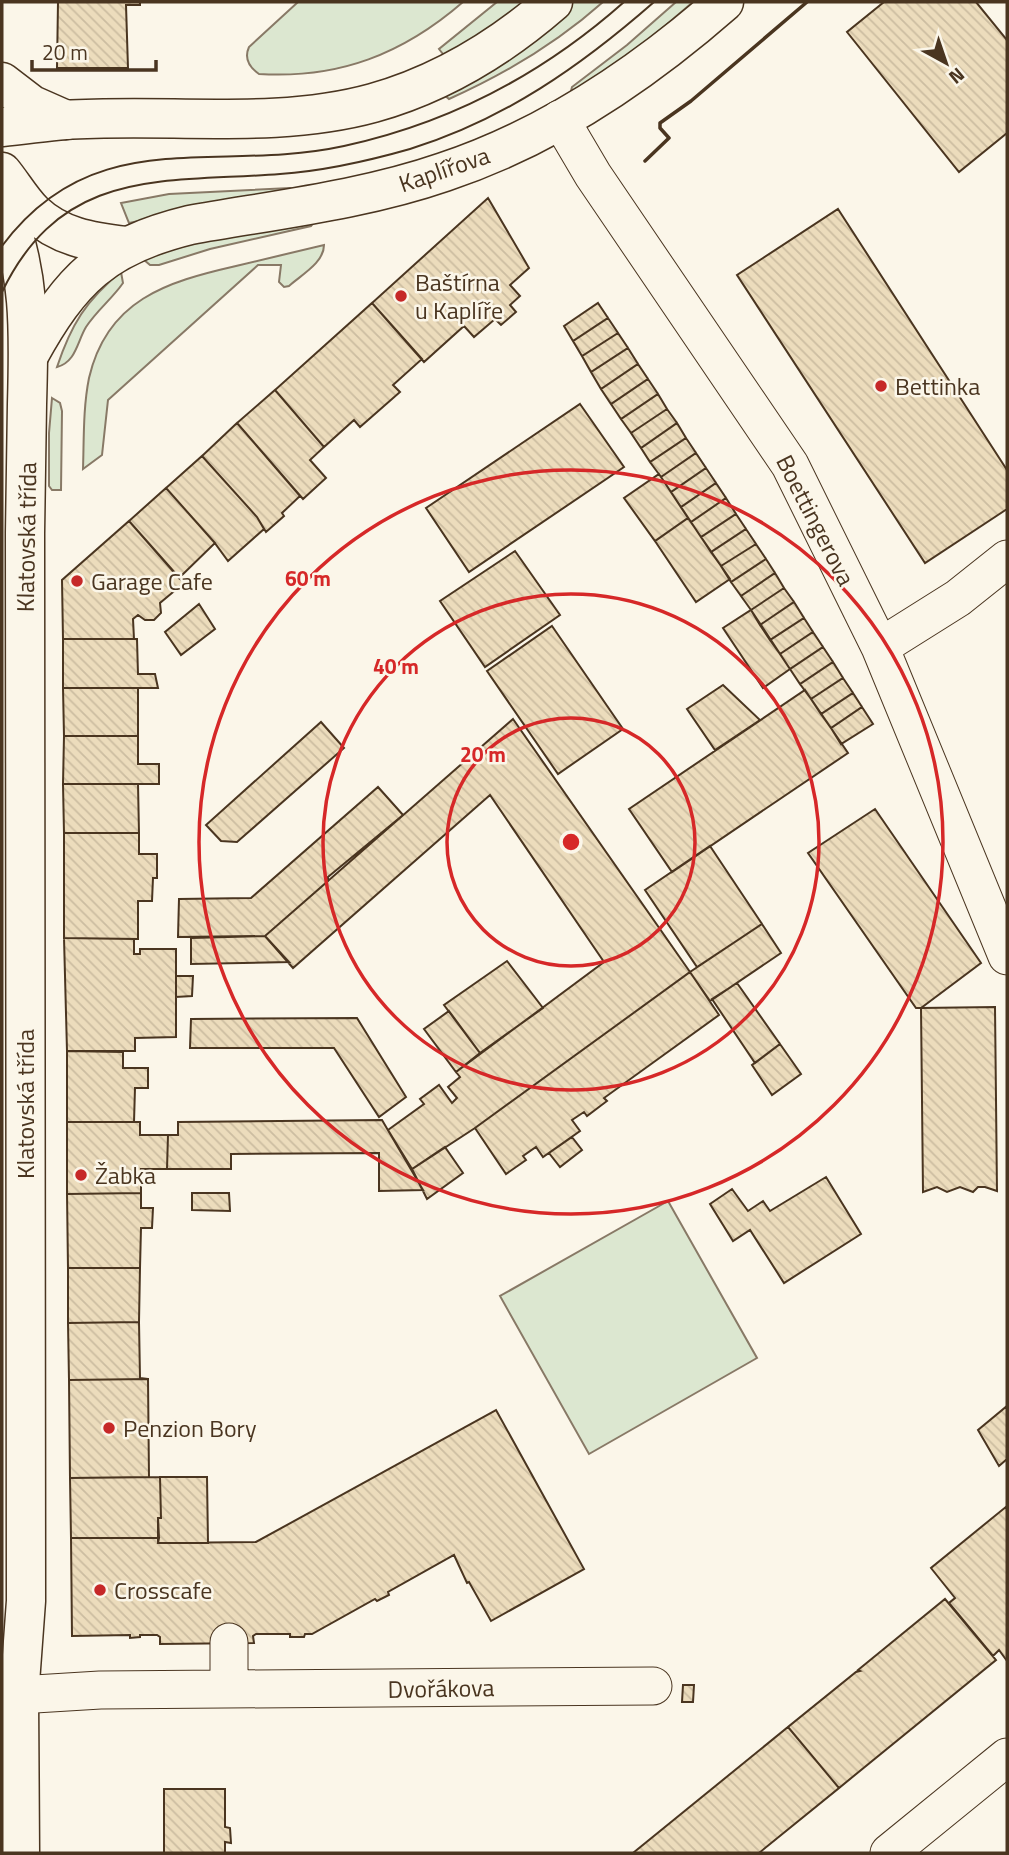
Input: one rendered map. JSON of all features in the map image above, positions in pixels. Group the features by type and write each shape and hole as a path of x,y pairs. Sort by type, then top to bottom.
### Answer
{"main road":[{"path":"2,127 66,120 239,119 332,112 373,103 419,88 460,69 504,41 552,2"},
{"name":"Kaplířova","path":"125,246 190,225 358,195 413,182 468,163 509,146 561,119 662,53 724,2"},
{"path":"2,82 33,105 66,120"},
{"path":"2,172 32,212 51,226 87,242 125,246"},
{"name":"Klatovská třída","path":"2,204 21,258 29,355 25,533 26,1601 10,1696 20,1853"},
{"name":"Klatovská třída","path":"29,355 47,323 69,293 95,267 125,246"}],"street":[{"name":"Boettingerova","path":"561,119 593,174 790,465 880,647 1007,956"},
{"path":"880,647 958,598 1007,559"},
{"path":"229,1642 229,1689"},
{"name":"Dvořákova","path":"10,1696 100,1690 653,1686"},
{"path":"889,1853 1007,1757"}],"green space":[{"path":"298,2 463,2 417,36 368,59 316,72 259,74 248,62 249,47"},
{"path":"497,2 533,2 448,54 443,54 439,49"},
{"path":"573,2 603,2 549,44 510,68 449,99 443,94 562,12"},
{"path":"676,2 693,2 639,48 570,95 572,87 627,45"},
{"path":"293,189 129,223 121,203 169,194"},
{"path":"314,222 311,226 210,249 159,265 150,265 143,259 175,246"},
{"path":"324,245 316,263 289,286 284,287 279,282 281,265 258,265 108,400 102,455 83,469 89,378 98,351 110,330 125,313 143,299 186,279"},
{"path":"121,272 123,283 86,327 72,356 57,367 81,314 98,293"},
{"path":"52,398 60,403 62,411 61,490 52,490 49,486"},
{"path":"668,1201 757,1358 589,1454 500,1296"}],"building":[{"path":"58,2 140,2 140,5 126,5 128,68 57,68"},
{"path":"884,2 976,2 1007,40 1007,133 959,172 847,32"},
{"path":"488,198 529,268 510,285 520,296 510,305 516,312 501,325 495,319 474,337 464,326 424,362 372,303"},
{"name":"Bettinka","path":"838,209 1007,470 1007,509 925,563 737,275"},
{"path":"372,303 422,359 393,385 400,392 360,427 354,420 324,447 275,390"},
{"path":"598,303 608,318 573,341 564,326"},
{"path":"608,318 618,333 582,356 573,341"},
{"path":"618,333 628,348 591,372 582,356"},
{"path":"628,348 638,364 601,389 591,372"},
{"path":"638,364 648,379 611,404 601,389"},
{"path":"648,379 658,394 621,419 611,404"},
{"path":"275,390 324,447 310,460 326,478 303,499 237,423"},
{"path":"658,394 667,409 631,433 621,419"},
{"path":"580,404 624,467 469,572 426,508"},
{"path":"667,409 677,423 641,448 631,433"},
{"path":"237,423 300,496 282,513 284,516 266,532 257,517 202,456"},
{"path":"677,423 686,438 650,462 641,448"},
{"path":"686,438 696,453 661,477 650,462"},
{"path":"696,453 706,468 671,492 661,477"},
{"path":"202,456 257,517 264,529 228,561 166,488"},
{"path":"706,468 716,483 681,507 671,492"},
{"path":"659,474 688,518 655,541 624,498"},
{"path":"716,483 726,498 691,522 681,507"},
{"path":"166,488 215,543 179,578 129,521"},
{"path":"726,498 736,514 701,537 691,522"},
{"path":"736,514 746,529 711,552 701,537"},
{"path":"688,518 730,579 696,602 655,541"},
{"path":"129,521 184,583 160,603 161,613 154,620 145,620 138,615 133,619 134,639 63,639 62,580"},
{"path":"746,529 756,544 721,566 711,552"},
{"path":"756,544 766,559 731,582 721,566"},
{"path":"515,551 560,615 485,667 440,601"},
{"path":"766,559 775,573 741,596 731,582"},
{"path":"775,573 784,588 751,610 741,596"},
{"path":"784,588 794,602 760,625 751,610"},
{"path":"794,602 804,618 770,640 760,625"},
{"path":"199,604 215,629 181,655 165,632"},
{"path":"751,610 790,669 763,688 723,628"},
{"path":"804,618 813,632 780,654 770,640"},
{"path":"552,626 623,729 558,774 487,671"},
{"path":"813,632 823,647 790,669 780,654"},
{"path":"63,639 137,639 138,674 155,674 158,688 63,688"},
{"path":"823,647 833,662 800,684 790,669"},
{"path":"833,662 843,678 811,699 800,684"},
{"path":"843,678 853,693 821,714 811,699"},
{"path":"723,685 760,720 715,750 687,709"},
{"path":"63,688 138,688 138,736 64,736"},
{"path":"805,690 848,753 672,872 629,809"},
{"path":"853,693 862,707 831,728 821,714"},
{"path":"862,707 873,724 841,744 831,728"},
{"path":"513,719 690,972 475,1128 412,1169 388,1130 424,1104 420,1099 439,1085 452,1103 457,1098 448,1087 460,1077 456,1072 604,962 490,795 293,968 265,936"},
{"path":"321,722 344,748 237,842 221,841 206,825"},
{"path":"64,736 138,736 138,764 159,764 159,784 63,784"},
{"path":"63,784 138,784 139,833 64,833"},
{"path":"378,787 403,815 328,877 328,881 265,936 178,937 179,899 251,898"},
{"path":"875,809 981,963 921,1008 916,1008 808,853"},
{"path":"64,833 139,833 139,854 157,854 157,878 153,878 152,901 138,901 138,939 64,938"},
{"path":"710,846 762,924 697,967 645,890"},
{"path":"762,924 781,953 710,1001 690,972"},
{"path":"265,936 289,962 191,964 191,938"},
{"path":"64,938 134,939 134,954 140,954 140,949 176,949 176,1037 135,1038 135,1051 67,1051"},
{"path":"507,961 543,1008 480,1053 444,1005"},
{"path":"690,972 719,1015 604,1098 607,1101 587,1116 584,1112 572,1120 580,1131 543,1157 536,1147 523,1156 526,1160 506,1174 475,1128"},
{"path":"176,976 193,976 192,996 176,997"},
{"path":"737,983 780,1044 755,1063 712,999"},
{"path":"995,1007 997,1191 978,1187 973,1192 960,1187 947,1192 937,1187 923,1192 921,1008"},
{"path":"449,1011 480,1053 456,1072 424,1029"},
{"path":"357,1018 406,1097 379,1117 334,1048 190,1048 191,1019"},
{"path":"780,1044 801,1074 772,1095 752,1065"},
{"path":"67,1051 123,1052 123,1068 148,1068 148,1088 135,1088 134,1122 67,1122"},
{"path":"382,1120 423,1190 379,1191 379,1153 231,1154 231,1169 167,1169 168,1135 178,1135 178,1122"},
{"path":"67,1122 140,1122 140,1135 168,1135 167,1169 141,1169 141,1193 67,1194"},
{"path":"572,1137 582,1150 560,1167 549,1153"},
{"path":"445,1147 463,1173 427,1199 412,1169"},
{"path":"826,1177 861,1234 784,1283 750,1230 733,1241 710,1204 732,1189 748,1211 763,1201 770,1211"},
{"path":"141,1193 141,1208 153,1208 152,1228 141,1228 140,1268 68,1268 67,1194"},
{"path":"192,1193 229,1193 230,1211 192,1210"},
{"path":"68,1268 140,1268 139,1322 68,1323"},
{"path":"139,1322 140,1378 148,1379 69,1380 68,1323"},
{"name":"Penzion Bory","path":"148,1379 149,1477 70,1478 69,1380"},
{"path":"1007,1406 1007,1459 999,1466 978,1430"},
{"path":"496,1410 584,1569 491,1621 469,1582 467,1583 454,1555 388,1592 389,1595 377,1601 375,1599 312,1634 305,1634 304,1637 290,1637 290,1634 256,1634 253,1636 254,1643 160,1644 160,1637 157,1635 130,1638 130,1635 72,1636 71,1538 159,1538 158,1543 256,1542"},
{"path":"160,1477 159,1538 71,1538 70,1478"},
{"path":"160,1477 207,1477 208,1543 158,1543 158,1518 161,1518"},
{"path":"1007,1506 1007,1661 999,1650 993,1656 949,1603 955,1598 931,1568"},
{"path":"945,1599 996,1660 839,1788 788,1727"},
{"path":"683,1685 694,1685 693,1702 682,1702"},
{"path":"788,1727 839,1788 759,1853 633,1853"},
{"path":"164,1789 225,1789 225,1827 230,1828 231,1843 225,1842 225,1853 164,1853"}],"tram line":[{"path":"2,246 38,207 77,182 117,167 160,160 296,153 344,146 421,124 494,92 528,73 593,28 624,2"},
{"path":"2,292 27,251 55,222 86,202 120,189 157,182 296,173 410,149 478,123 540,89 598,48 654,2"}],"wall":[{"path":"645,161 669,138 660,128 660,123 691,101 807,2"}],"place":[{"name":"Baštírna u Kaplíře","path":"401,296"},
{"name":"Bettinka","path":"881,386"},
{"name":"Garage Cafe","path":"77,581"},
{"name":"Žabka","path":"81,1175"},
{"name":"Penzion Bory","path":"109,1428"},
{"name":"Crosscafe","path":"100,1590"}]}
